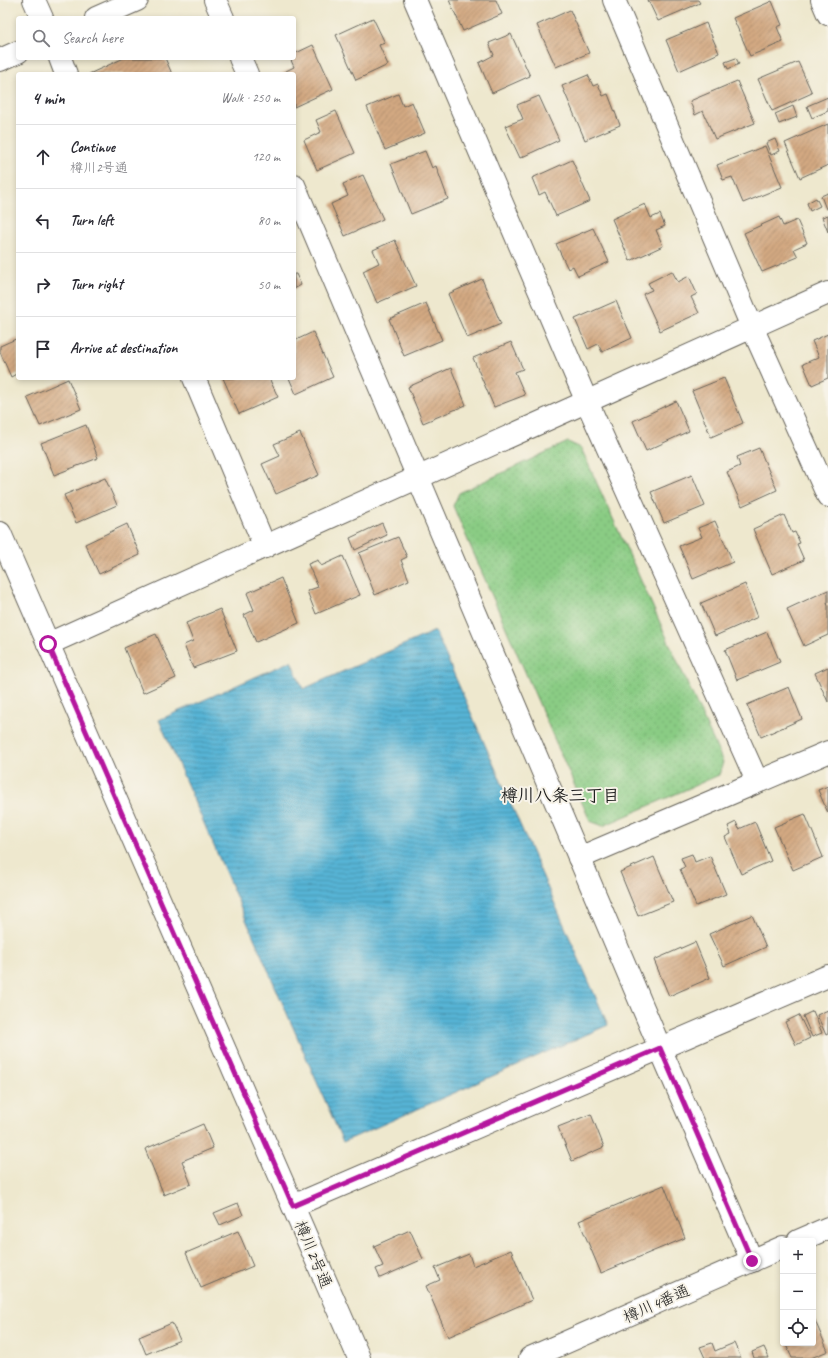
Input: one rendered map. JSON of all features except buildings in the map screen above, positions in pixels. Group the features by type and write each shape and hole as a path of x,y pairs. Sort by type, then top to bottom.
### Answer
{"street":[{"path":"34,0 41,16"},
{"path":"101,16 137,0"},
{"path":"215,0 222,16"},
{"path":"415,0 587,402 757,781"},
{"path":"614,0 752,327 828,496"},
{"path":"822,0 828,14"},
{"path":"0,60 16,53"},
{"path":"61,60 65,72"},
{"path":"241,60 246,72"},
{"path":"296,190 660,1048 752,1261"},
{"path":"48,644 828,293"},
{"path":"195,380 265,547"},
{"name":"樽川2号通","path":"0,533 359,1358"},
{"path":"580,858 757,781 828,752"},
{"path":"293,1206 828,976"},
{"path":"805,1238 828,1228"},
{"name":"樽川4番通","path":"530,1358 780,1249"}],"green space":[{"path":"568,442 581,448 723,762 719,775 603,826 590,821 453,506 459,493"}],"water":[{"path":"435,631 608,1025 343,1142 159,720 291,661 303,689"}],"district":[{"name":"樽川八条三丁目","path":"560,795"}],"route":[{"path":"48,644 293,1206 660,1048 752,1261"}]}
